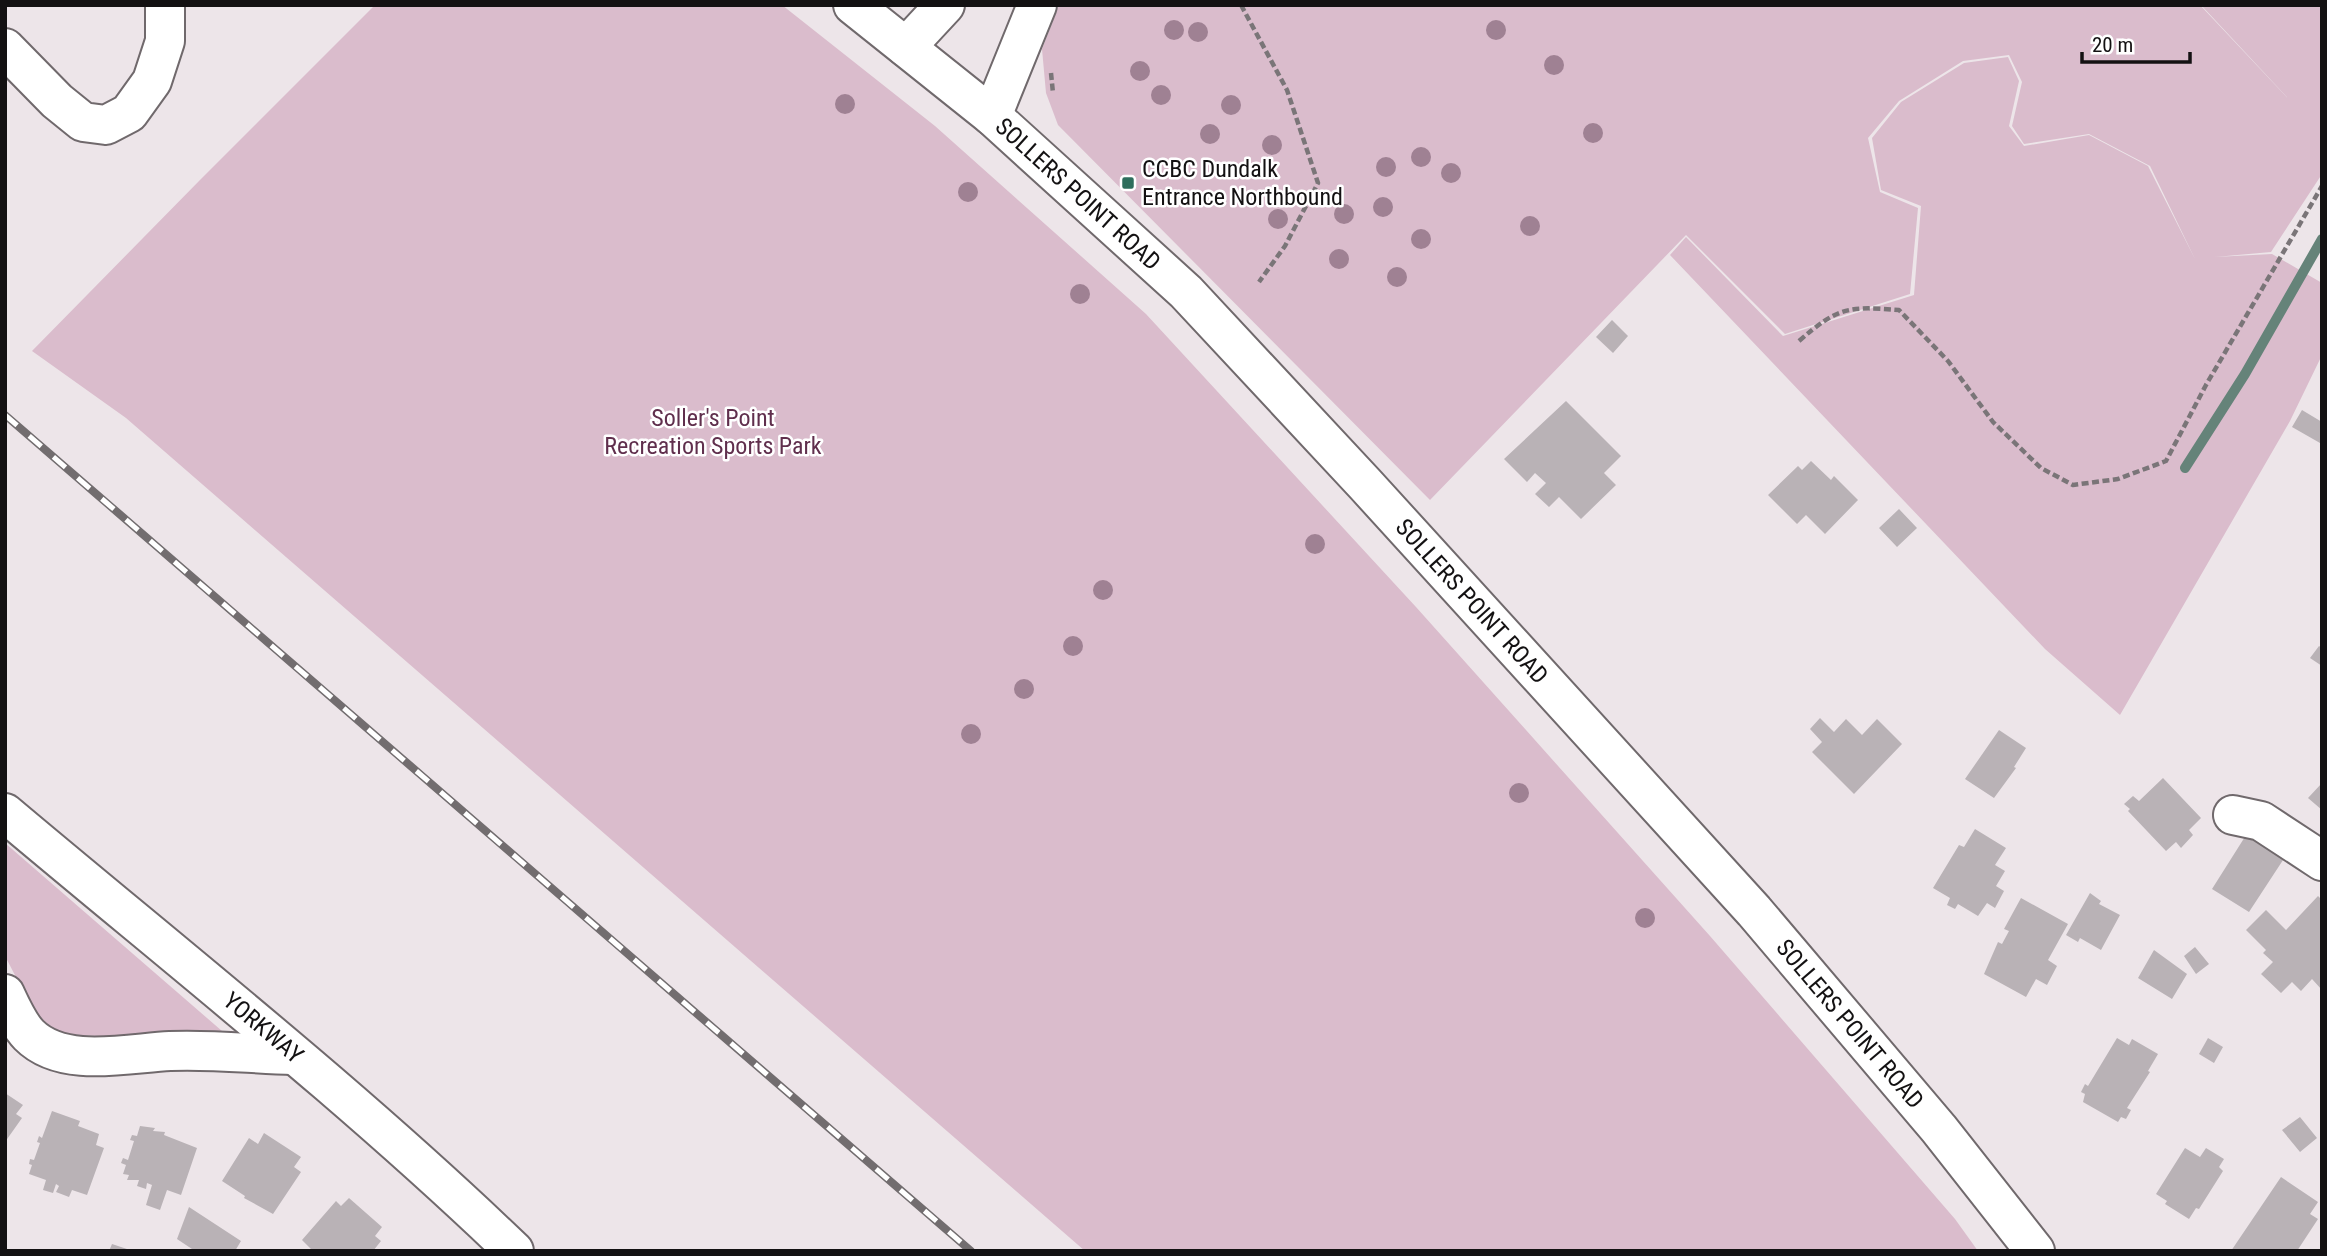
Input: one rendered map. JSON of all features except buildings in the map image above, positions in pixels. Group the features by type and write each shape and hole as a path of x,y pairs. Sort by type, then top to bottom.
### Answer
{"street":[{"path":"5,48 57,101 83,122 106,125 129,113 152,81 165,41 165,5"},
{"name":"SOLLERS POINT ROAD","path":"853,5 992,116 1186,292 1754,911 1939,1129 2035,1251"},
{"path":"906,47 945,5"},
{"path":"992,116 1037,5"},
{"name":"YORKWAY","path":"5,813 293,1055 460,1199 514,1251"},
{"path":"2233,815 2261,821 2322,861"},
{"path":"5,994 29,1035 68,1055 109,1056 171,1051 293,1055"}],"path":[{"path":"1241,5 1287,90 1318,183 1285,246 1259,282"},
{"path":"1799,341 1827,317 1860,307 1899,310 1948,361 1993,422 2041,468 2073,485 2118,479 2166,461 2206,384 2322,186"}],"green space":[{"name":"Soller's Point Recreation Sports Park","path":"375,5 782,5 935,126 1146,314 1416,607 1710,936 1955,1219 1978,1251 1085,1251 126,418 32,351"},
{"path":"1059,5 2200,5 2298,109 2201,5 2322,5 2322,174 2271,252 2215,257 2272,254 2322,283 2322,355 2290,421 2120,715 2045,649 1670,255 1686,237 1783,336 1914,295 1921,206 1881,190 1872,138 1901,102 1964,63 2008,57 2019,81 2009,126 2024,146 2089,135 2148,166 2195,259 2150,166 2089,134 2024,144 2012,126 2022,82 2009,55 1963,61 1899,101 1868,138 1880,192 1918,208 1910,294 1785,334 1686,235 1430,500 1058,125 1046,93 1042,49"},
{"path":"5,843 237,1044 45,1033 5,956"}],"waterway":[{"path":"2185,468 2245,374 2322,239"}],"railway":[{"path":"5,415 971,1251"}],"place":[{"name":"CCBC Dundalk Entrance Northbound","path":"1128,183"}]}
